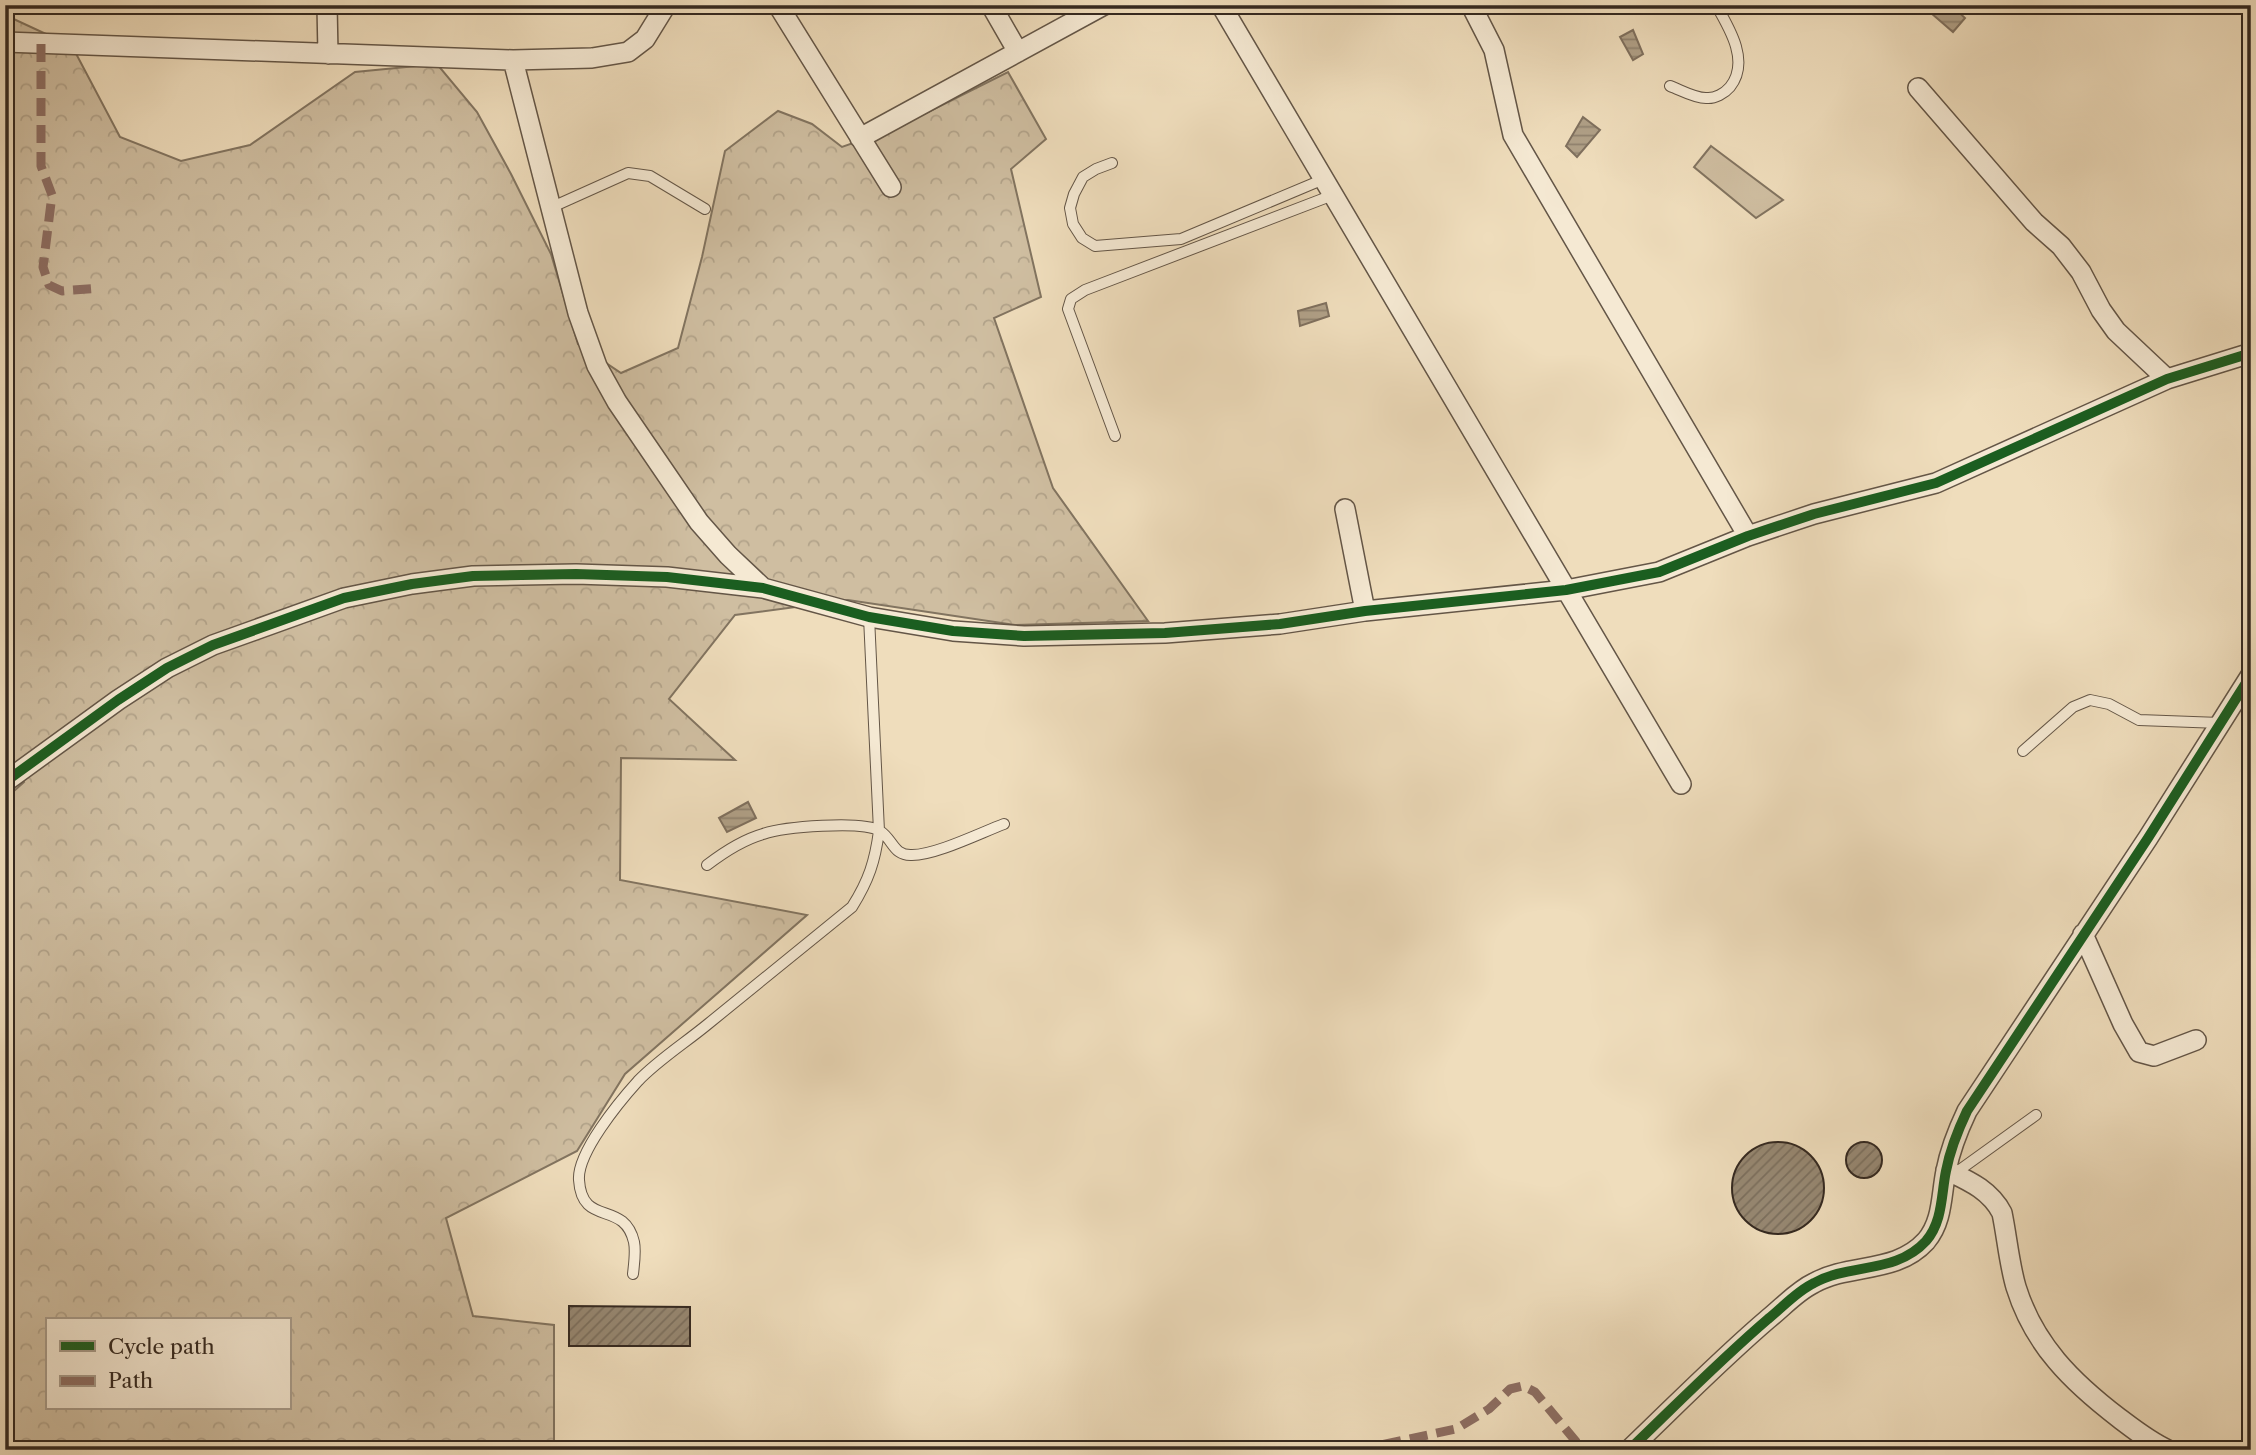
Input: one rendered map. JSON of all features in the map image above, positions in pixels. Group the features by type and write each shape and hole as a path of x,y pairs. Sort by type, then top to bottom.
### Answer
{"street":[{"path":"327,5 328,54"},
{"path":"5,42 513,60 592,58 628,52 645,39 666,5"},
{"path":"778,5 891,187"},
{"path":"990,5 1018,52"},
{"path":"860,138 1104,5"},
{"path":"1221,5 1681,783"},
{"path":"1471,5 1494,50 1513,135 1748,536"},
{"path":"513,60 578,313 597,366 617,402 699,522 728,555 763,588"},
{"path":"1918,88 1998,182 2061,246 2081,272 2101,310 2116,331 2167,379"},
{"path":"5,782 118,700 167,668 213,645 344,598 412,583 474,576 576,574 667,577 763,588 869,617 953,631 1024,635 1165,633 1280,624 1365,611 1566,590 1659,572 1748,536 1855,502 1936,483 2167,379 2251,353"},
{"path":"1345,509 1365,611"},
{"path":"1629,1450 1741,1342 1812,1283 1836,1274 1898,1261 1914,1252 1927,1239 1938,1221 1957,1131 1967,1111 2148,838 2251,675"},
{"path":"2083,934 2123,1024 2139,1052 2154,1056 2196,1040"},
{"path":"1950,1172 1985,1189 1997,1202 2002,1213 2015,1285 2028,1319 2060,1368 2097,1402 2152,1443 2168,1450"}],"lane":[{"path":"1670,86 1707,99 1728,90 1736,78 1739,63 1735,44 1716,5"},
{"path":"1112,163 1083,177 1070,208 1073,224 1082,238 1095,246 1181,240 1328,187"},
{"path":"551,208 628,173 650,176 705,209"},
{"path":"1115,436 1068,309 1071,299 1085,290 1328,187"},
{"path":"633,1274 635,1245 629,1228 621,1220 590,1208 583,1201 579,1178 581,1162 604,1125 638,1080 852,907 865,887 876,860 880,831 869,617"},
{"path":"2023,751 2073,707 2090,700 2109,704 2139,720 2220,723"},
{"path":"706,865 734,846 764,833 796,827 850,825 880,831 897,852 912,856 1004,824"},
{"path":"1950,1172 2036,1115"}],"green space":[{"path":"5,15 72,46 120,137 181,161 250,145 355,72 437,64 477,112 511,174 551,254 578,344 621,373 678,348 702,257 725,151 778,111 812,124 842,147 896,128 1008,72 1046,139 1011,169 1041,297 994,318 1053,488 1148,621 1015,625 848,600 735,615 669,699 735,760 621,758 620,880 807,915 625,1074 577,1151 446,1218 473,1316 554,1325 554,1450 5,1450 5,799 24,782 5,746"},
{"path":"1711,146 1783,200 1756,218 1694,167"}],"shaded area":[{"path":"1951,5 1965,18 1953,32 1924,7"},
{"path":"1633,30 1643,54 1633,60 1620,37"},
{"path":"1583,117 1600,130 1577,157 1566,146"},
{"path":"1326,303 1329,316 1300,326 1298,311"},
{"path":"748,802 756,818 727,832 719,818"}],"building":[{"path":"1778,1142 1796,1145 1811,1155 1821,1170 1824,1188 1821,1206 1811,1221 1796,1231 1778,1234 1760,1231 1745,1221 1735,1206 1732,1188 1735,1170 1745,1155 1760,1145"},
{"path":"1864,1142 1876,1148 1882,1160 1876,1172 1864,1178 1852,1172 1846,1160 1852,1148"},
{"path":"569,1306 690,1307 690,1346 569,1346"}],"marked path":[{"path":"41,44 41,166 52,195 43,267 49,285 62,291 99,288"},
{"path":"1357,1450 1456,1429 1489,1409 1510,1389 1523,1386 1535,1392 1583,1450"},
{"path":"1235,1450 1271,1445 1330,1450"}],"cycle path":[{"path":"5,782 118,700 167,668 213,645 344,598 412,584 473,576 576,574 667,577 763,588 869,617 953,631 1024,636 1165,633 1280,624 1365,611 1566,590 1659,572 1748,536 1814,514 1936,483 2167,379 2251,353"},
{"path":"1629,1450 1732,1351 1802,1290 1828,1277 1901,1259 1926,1241 1936,1225 1950,1155 1967,1111 2148,838 2251,675"}]}
